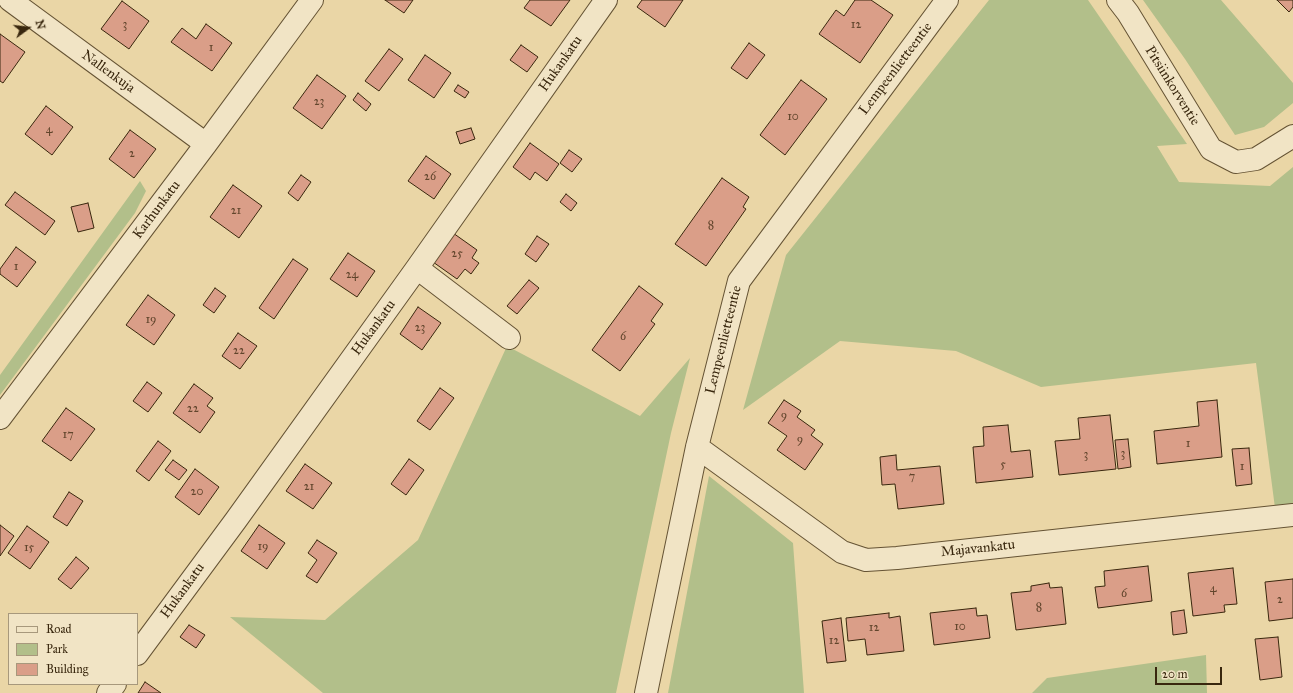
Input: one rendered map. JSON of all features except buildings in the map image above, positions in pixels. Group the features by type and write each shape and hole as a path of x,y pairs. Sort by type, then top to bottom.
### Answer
{"street":[{"name":"Nallenkuja","path":"10,0 206,144"},
{"name":"Karhunkatu","path":"0,418 312,0"},
{"name":"Hukankatu","path":"138,653 236,520 417,268 606,0"},
{"name":"Lempeenlietteentie","path":"646,693 698,447 738,281 947,0"},
{"name":"Pitsiinkorventie","path":"1118,0 1128,13 1211,149 1236,162 1256,159 1293,136"},
{"path":"417,268 509,338"},
{"name":"Majavankatu","path":"698,447 842,552 866,560 1293,516"}],"green space":[{"path":"989,0 1088,0 1187,144 1157,146 1179,182 1270,186 1293,167 1293,505 1275,508 1256,363 1041,387 956,351 840,341 743,410 786,255"},
{"path":"1143,0 1221,0 1293,83 1293,103 1264,127 1235,135 1185,59"},
{"path":"140,181 146,191 135,213 0,395 0,375"},
{"path":"507,346 640,416 690,358 671,433 616,693 323,693 230,617 325,620 418,540"},
{"path":"709,476 793,543 804,693 668,693"},
{"path":"1206,655 1207,693 1032,693 1047,678"}]}
